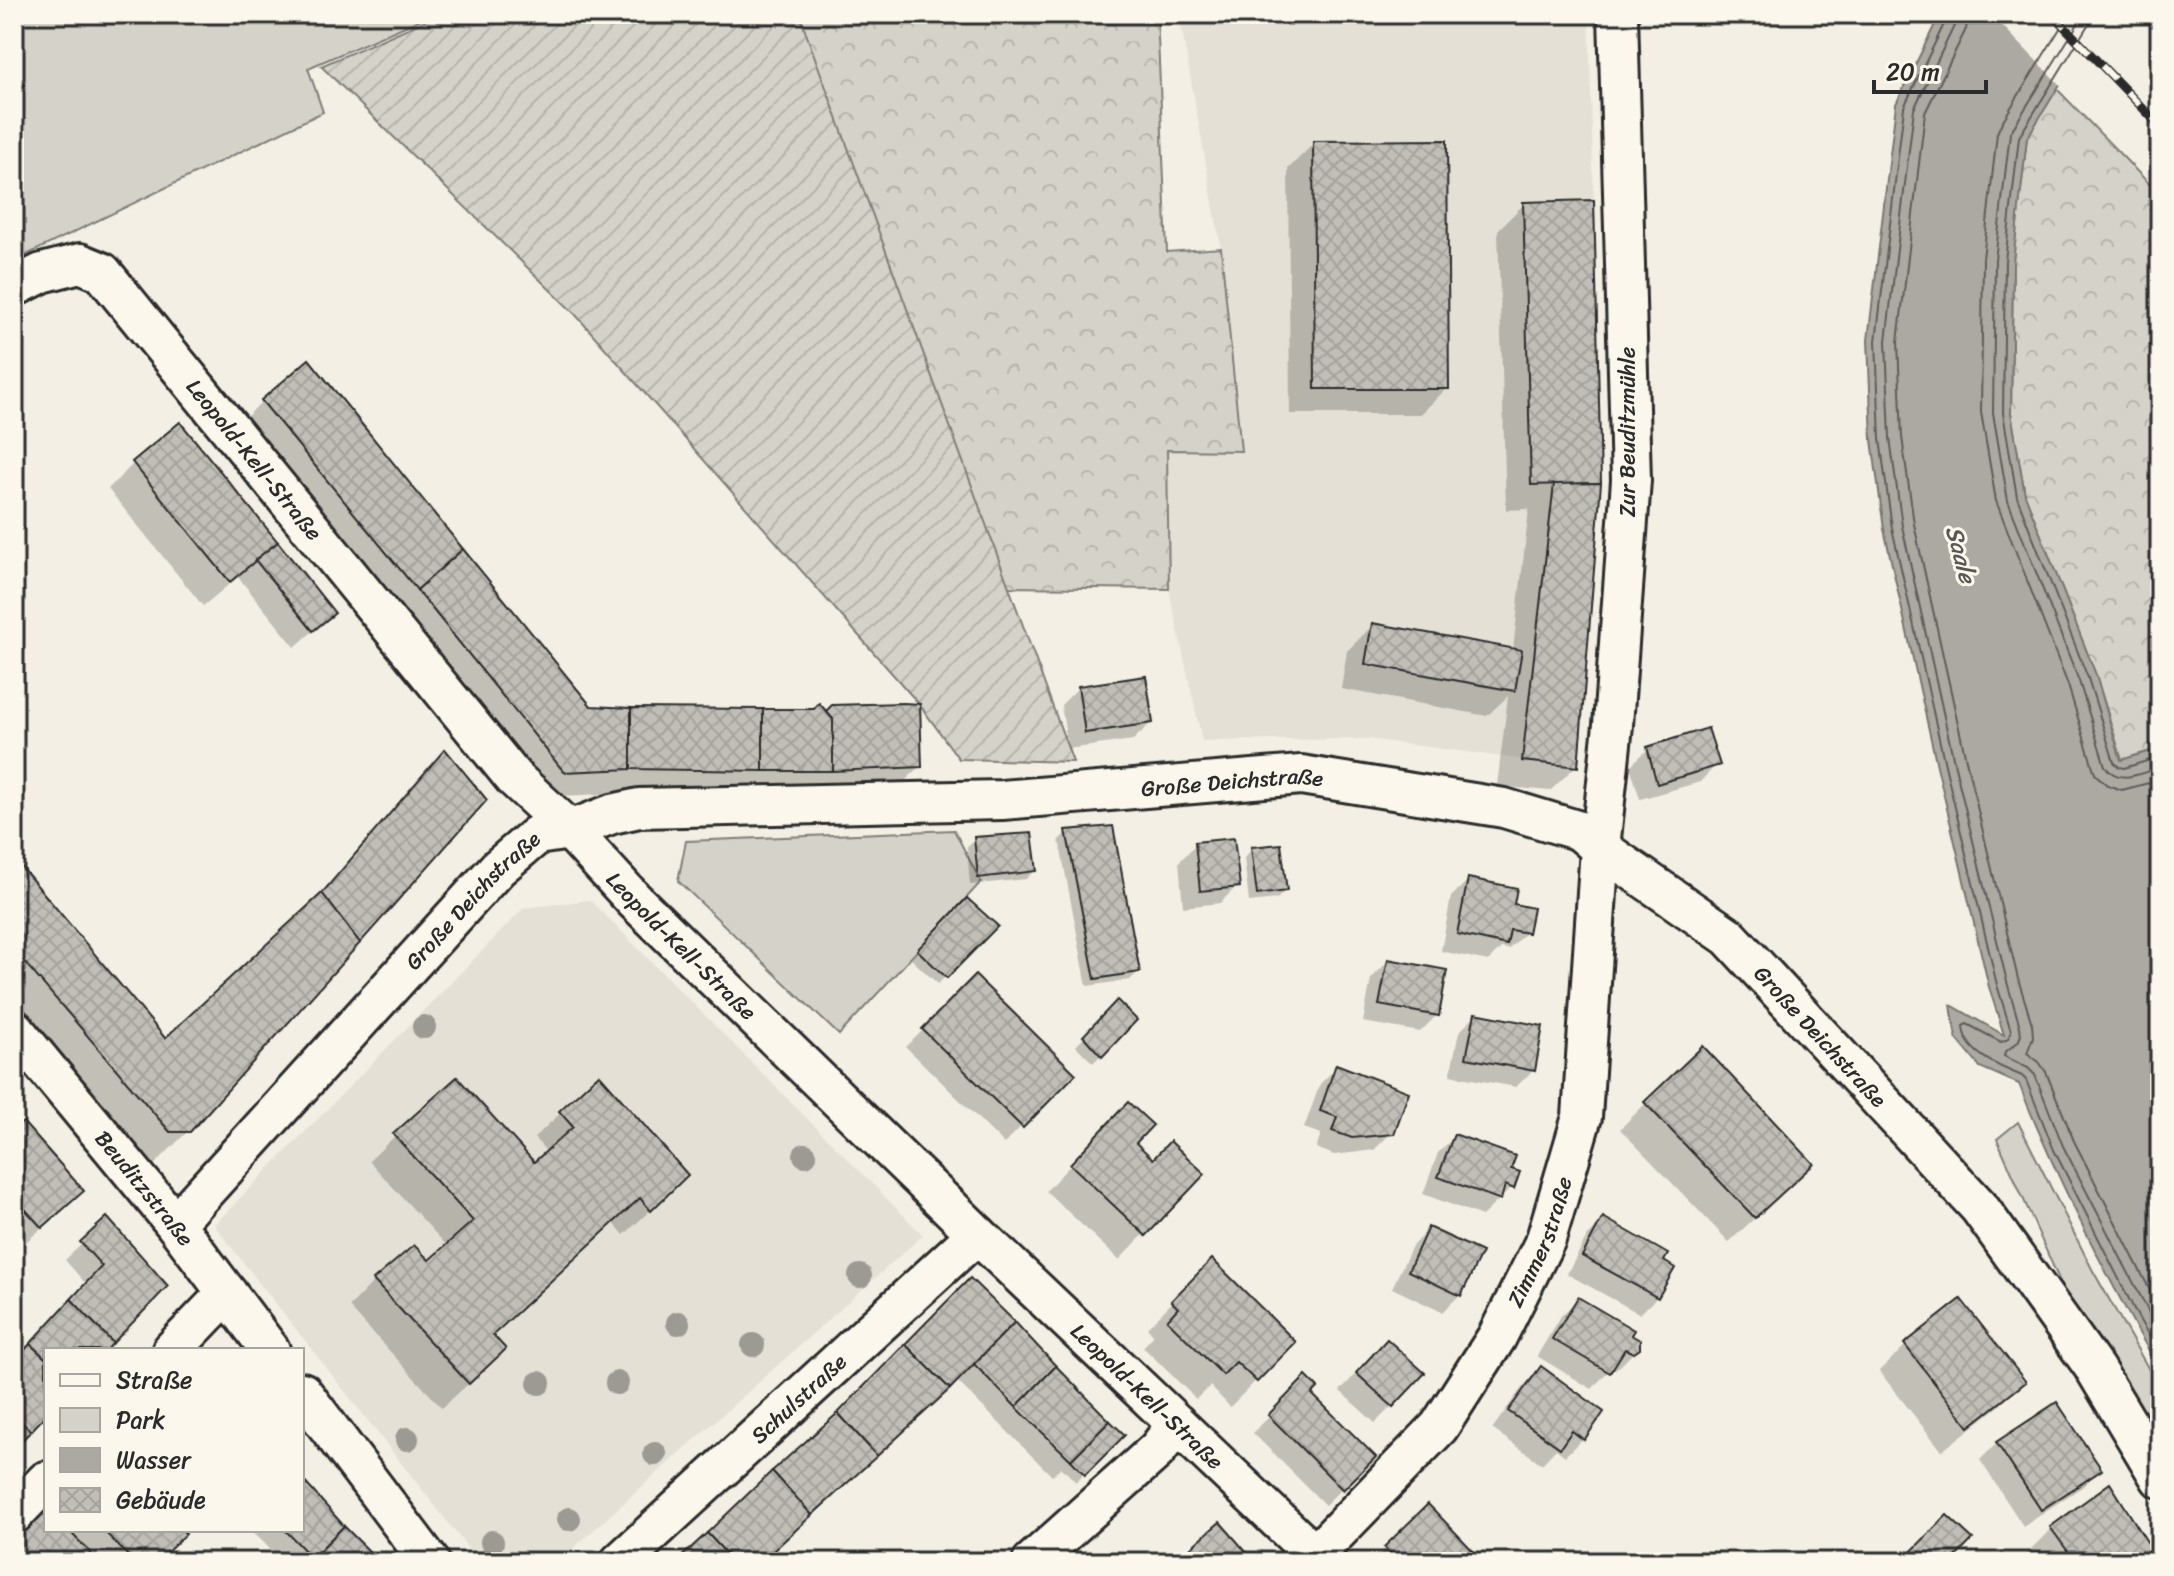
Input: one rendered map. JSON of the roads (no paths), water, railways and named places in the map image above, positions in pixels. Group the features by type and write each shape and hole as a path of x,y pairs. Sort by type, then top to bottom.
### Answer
{"street":[{"name":"Zur Beuditzmühle","path":"1600,848 1613,725 1631,480 1618,14"},
{"name":"Leopold-Kell-Straße","path":"14,287 42,273 80,263 102,272 514,778 570,830 634,900 1315,1560"},
{"name":"Große Deichstraße","path":"175,1224 498,868 537,835 570,830 612,814 639,808 1002,800 1301,775 1504,808 1580,831 1729,937 1979,1207 2095,1369 2160,1478"},
{"name":"Zimmerstraße","path":"1315,1560 1439,1427 1497,1337 1546,1239 1582,1117 1600,848"},
{"name":"Beuditzstraße","path":"14,1029 175,1224 268,1348"},
{"name":"Schulstraße","path":"620,1562 977,1234"},
{"path":"174,1348 227,1293"},
{"path":"304,1395 430,1562"},
{"path":"1032,1562 1157,1450 1177,1424"},
{"path":"14,1514 44,1483"}],"water":[{"name":"Saale","path":"1940,14 2107,14 2094,29 2027,138 2013,261 2011,413 2025,495 2096,675 2121,760 2160,748 2160,1370 2084,1229 2019,1084 1980,1067 1956,1038 1951,1005 2004,1035 1989,987 1884,529 1872,440 1868,340 1896,104"}],"railway":[{"path":"2052,14 2160,126"},
{"path":"2146,14 2160,28"}]}
